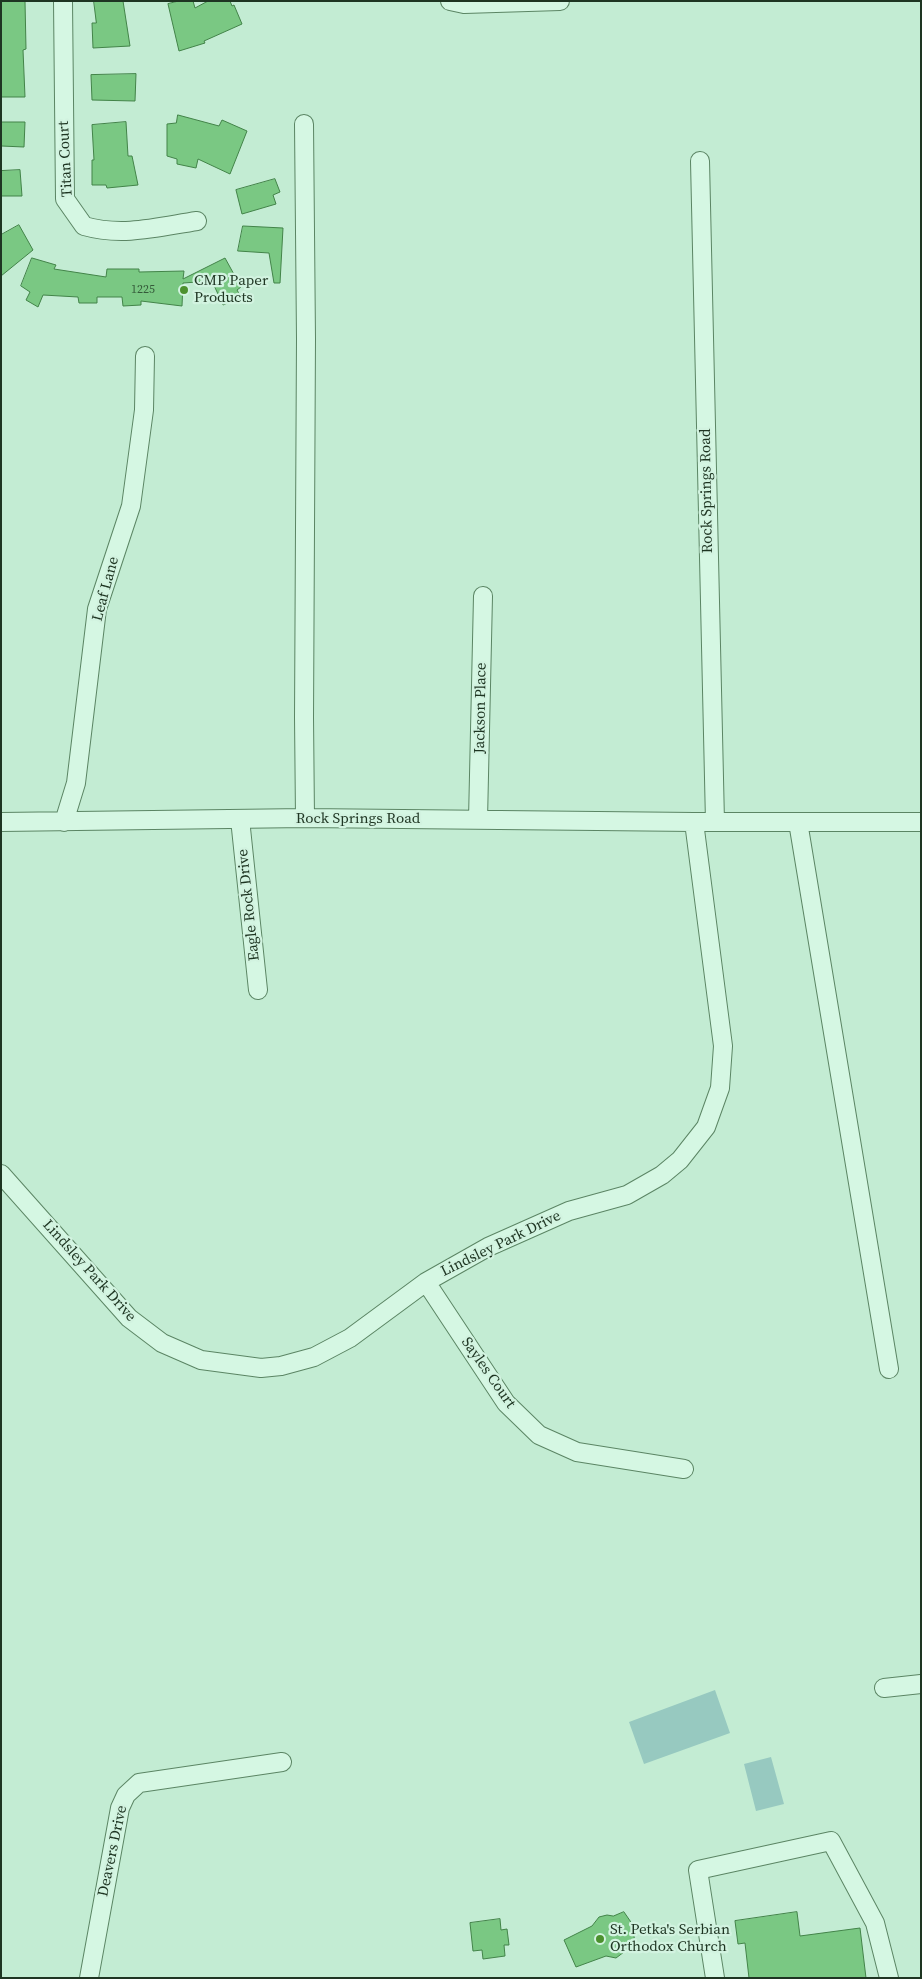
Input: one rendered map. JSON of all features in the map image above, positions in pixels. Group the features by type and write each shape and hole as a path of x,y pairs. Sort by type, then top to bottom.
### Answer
{"street":[{"name":"Titan Court","path":"63,1 65,199 84,226 103,231 131,232 197,221"},
{"path":"450,1 464,4 560,1"},
{"path":"304,124 306,339 305,818"},
{"name":"Rock Springs Road","path":"700,161 715,822"},
{"name":"Leaf Lane","path":"64,822 76,783 97,609 130,506 144,410 145,356"},
{"name":"Jackson Place","path":"478,820 483,596"},
{"name":"Rock Springs Road","path":"1,822 305,818 921,822"},
{"name":"Eagle Rock Drive","path":"240,819 258,990"},
{"name":"Lindsley Park Drive","path":"1,1174 128,1318 162,1343 201,1360 261,1368 281,1366 314,1356 350,1338 426,1282 488,1247 569,1211 626,1195 662,1175 680,1160 706,1127 720,1088 723,1046 694,822"},
{"path":"798,822 888,1369"},
{"name":"Sayles Court","path":"426,1282 506,1403 539,1435 577,1452 684,1469"},
{"path":"884,1688 921,1684"},
{"name":"Deavers Drive","path":"89,1978 120,1808 126,1795 139,1783 282,1762"},
{"path":"715,1978 698,1870 831,1841 875,1923 889,1978"}],"shaded area":[{"path":"715,1690 730,1733 644,1764 629,1722"},
{"path":"771,1757 784,1804 756,1811 744,1764"}],"building":[{"path":"1,1 25,1 26,49 23,50 25,97 1,97"},
{"path":"94,1 123,1 130,46 93,48 92,23 96,23"},
{"path":"179,1 193,1 195,8 208,1 230,1 232,6 234,5 242,24 204,41 205,43 179,51 168,4"},
{"path":"136,74 135,101 92,100 91,75"},
{"path":"178,115 219,126 222,120 247,131 230,174 198,159 196,168 177,164 177,159 167,156 167,124 176,123"},
{"path":"1,122 25,122 24,147 1,146"},
{"path":"126,122 128,156 132,156 138,185 107,188 106,185 92,185 92,160 94,160 92,125"},
{"path":"20,170 22,196 1,196 1,171"},
{"path":"275,179 280,192 273,195 276,204 242,214 236,190"},
{"path":"19,225 33,250 1,276 1,235"},
{"path":"243,226 283,228 280,283 274,283 269,253 238,251"},
{"path":"32,258 56,265 54,269 106,277 107,269 139,269 139,272 184,271 183,279 225,258 241,287 237,290 241,297 223,305 212,281 183,283 182,306 141,301 141,305 123,306 122,297 97,297 97,303 79,303 78,297 43,295 38,307 26,300 30,292 21,286"},
{"name":"St. Petka's Serbian Orthodox Church","path":"624,1912 635,1928 634,1937 636,1943 616,1958 606,1956 576,1967 564,1940 592,1926 599,1917 613,1916"},
{"path":"797,1912 800,1936 860,1928 866,1978 749,1978 745,1943 738,1944 735,1921"},
{"path":"500,1919 501,1930 507,1929 509,1945 504,1945 505,1956 483,1959 482,1950 473,1951 470,1923"}],"place":[{"name":"CMP Paper Products","path":"184,290"},
{"name":"St. Petka's Serbian Orthodox Church","path":"600,1939"}]}
